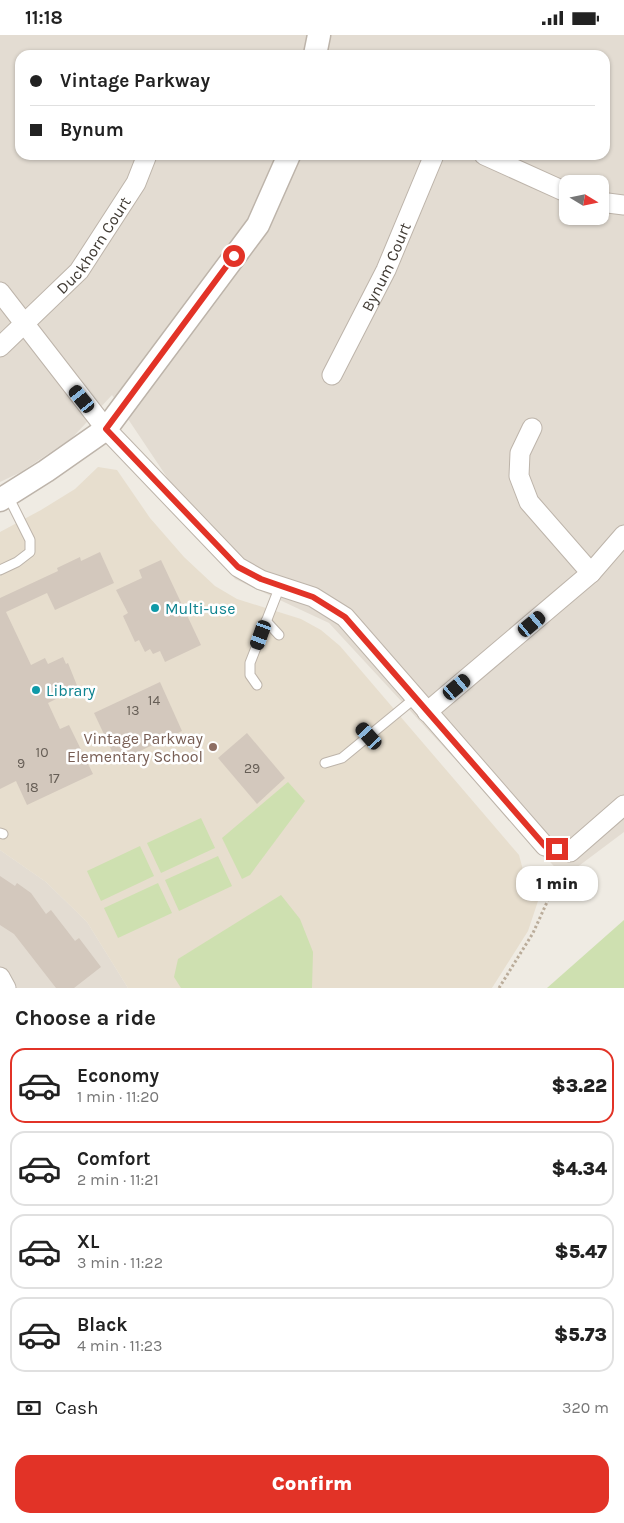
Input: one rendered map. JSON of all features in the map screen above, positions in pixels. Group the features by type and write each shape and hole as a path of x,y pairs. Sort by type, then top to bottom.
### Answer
{"street":[{"path":"316,50 319,35"},
{"name":"Duckhorn Court","path":"0,347 79,271 136,183 145,160"},
{"path":"4,498 106,429 258,225 287,160"},
{"name":"Bynum Court","path":"332,375 386,270 432,160"},
{"path":"495,160 559,189"},
{"path":"609,203 624,205"},
{"path":"0,292 106,429 238,567 261,579 313,597 345,617 545,846 570,852 624,805"},
{"path":"532,428 520,453 519,476 529,502 591,573"},
{"path":"421,705 591,573 624,535"},
{"path":"0,977 6,988"}],"lane":[{"path":"0,570 17,562 30,552 30,540 4,498"},
{"path":"258,685 250,675 250,663 280,586"},
{"path":"266,621 278,635"},
{"path":"325,763 342,759 369,736 421,705"},
{"path":"362,728 369,736"}],"path":[{"path":"499,988 533,933 570,852"}],"shaded area":[{"path":"0,35 624,35 624,832 564,877 329,623 235,579 112,395 72,438 21,472 0,482"},
{"name":"Vintage Parkway Elementary School","path":"98,467 117,470 150,518 184,557 215,586 237,599 301,619 321,630 340,646 519,855 526,881 540,895 528,931 492,988 128,988 87,922 46,882 0,850 0,532 75,489"},
{"path":"0,850 46,882 87,922 128,988 0,988"}],"green space":[{"path":"288,782 305,801 250,875 242,879 222,838"},
{"path":"201,818 215,848 161,873 147,843"},
{"path":"140,846 154,876 101,901 87,871"},
{"path":"218,856 232,886 179,911 165,880"},
{"path":"158,883 172,913 118,938 104,908"},
{"path":"281,895 300,919 313,952 312,988 181,988 174,977 178,959"},
{"path":"624,920 624,988 547,988"}],"building":[{"path":"100,552 114,583 55,610 47,593 6,612 31,665 45,658 48,664 63,657 66,664 68,663 78,688 48,703 60,729 69,725 93,774 27,805 16,781 0,789 0,598 58,571 57,568 80,557 81,561"},
{"name":"Multi-use","path":"161,560 201,645 165,662 160,651 153,654 150,649 145,652 139,640 135,642 123,616 128,613 116,590 142,578 139,570"},
{"path":"160,682 182,731 117,762 94,713"},
{"path":"247,733 285,778 257,804 218,758"},
{"path":"0,876 15,886 17,883 31,893 46,914 51,910 75,941 79,938 101,967 74,988 56,988 14,934 0,925"}],"place":[{"name":"Multi-use","path":"155,608"},
{"name":"Library","path":"36,690"},
{"name":"Vintage Parkway Elementary School","path":"213,747"}],"route":[{"path":"234,256 106,429 238,567 261,579 313,597 345,617 545,846 557,849"}]}
